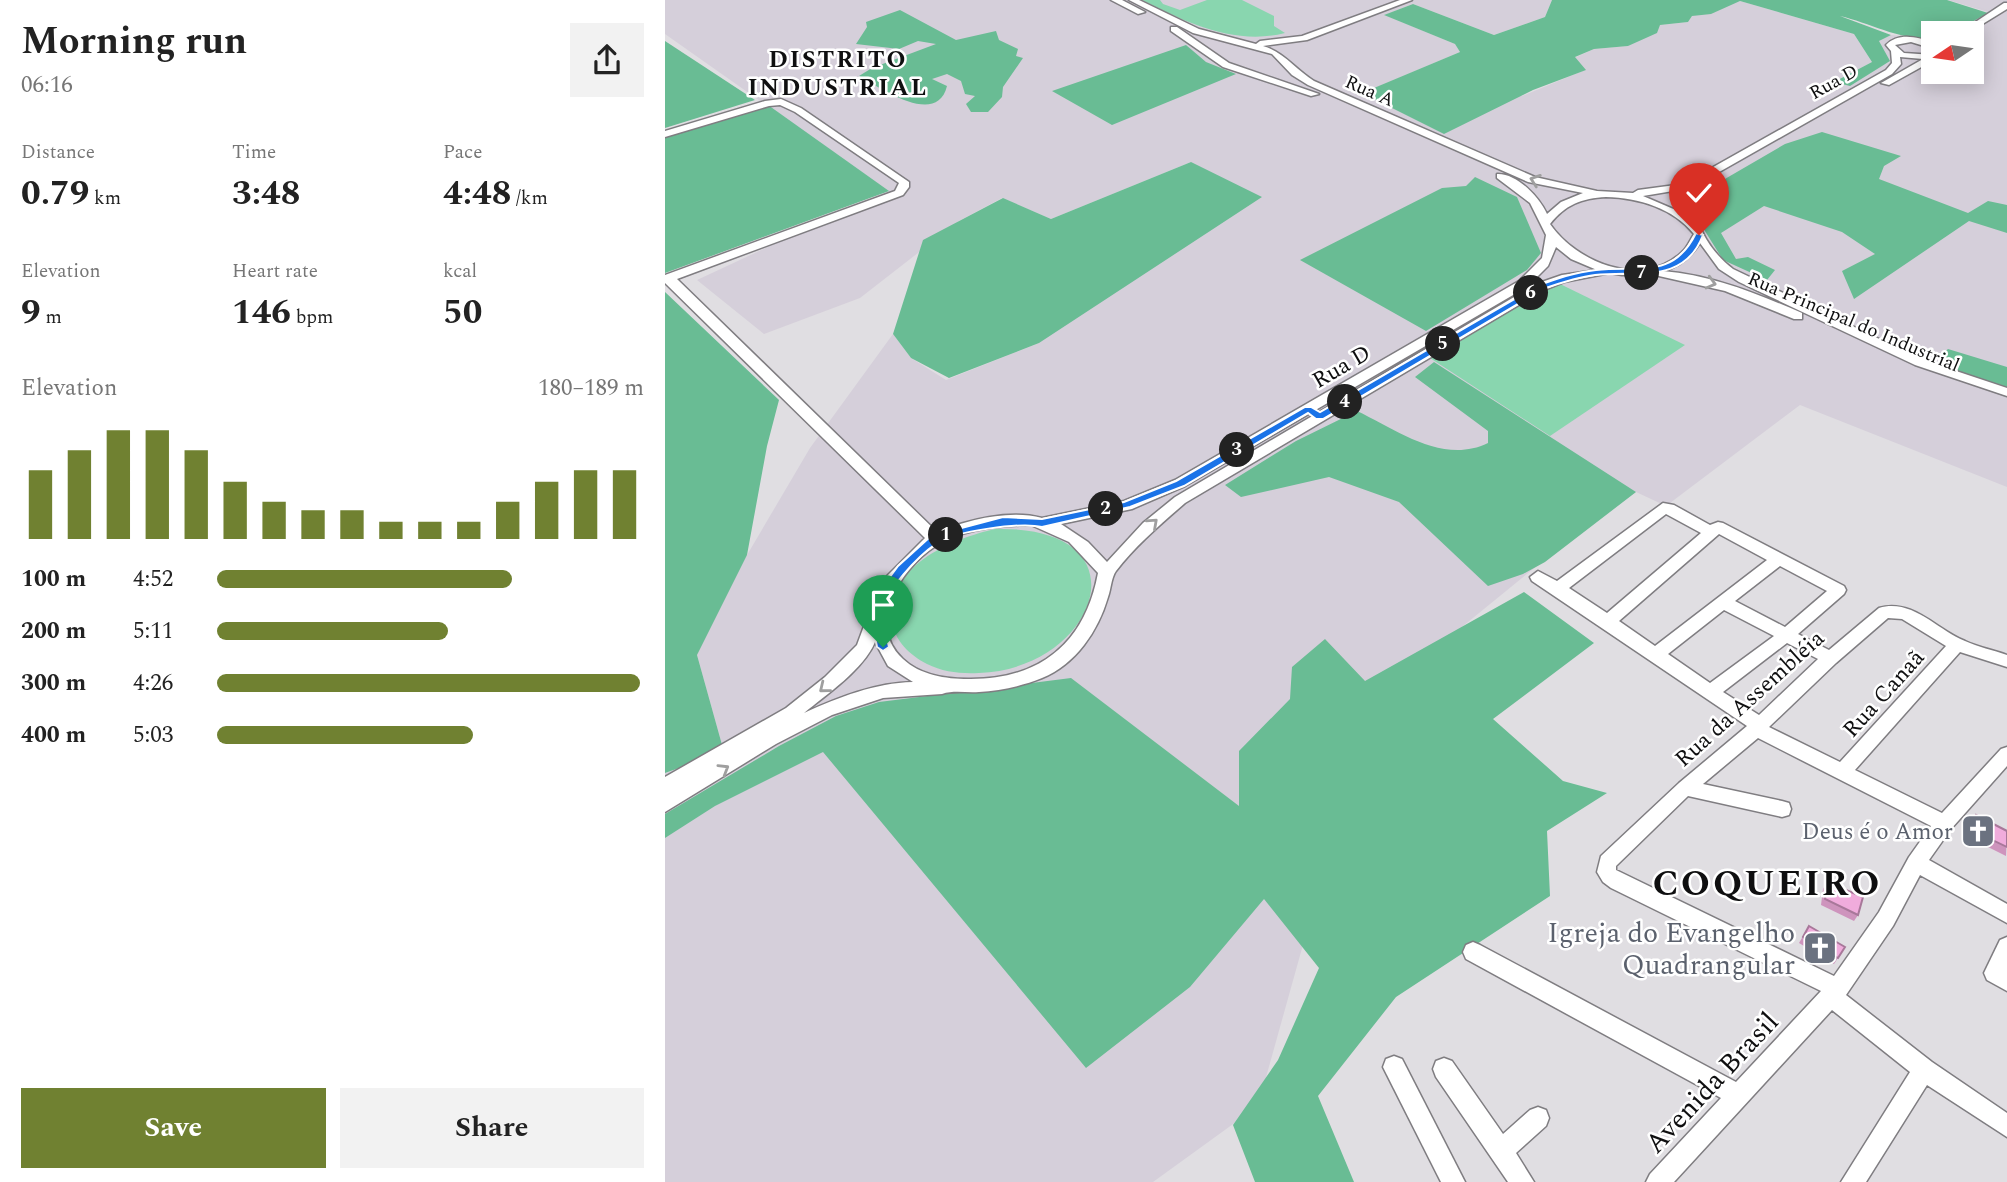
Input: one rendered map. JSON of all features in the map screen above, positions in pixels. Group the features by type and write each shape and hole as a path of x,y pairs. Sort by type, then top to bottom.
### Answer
{"street":[{"name":"Rua A","path":"1115,0 1163,23 1210,56 1237,70 1302,89 1532,180 1602,194"},
{"name":"Rua A","path":"1133,0 1196,31 1275,52 1311,83 1487,168 1518,186 1542,211 1547,231"},
{"path":"1210,56 1226,47 1246,43 1304,38 1408,0"},
{"path":"1982,21 2007,5"},
{"path":"1259,76 1286,63 1304,38"},
{"path":"1921,46 1895,40 1889,45 1895,52 1910,57 1921,53"},
{"name":"Rua D","path":"1696,230 1688,205 1693,195 1889,72 1897,64 1895,52"},
{"name":"Rua D","path":"1602,194 1650,193 1687,186 1825,113 1921,56"},
{"path":"665,135 753,107 787,103 904,182 899,193 667,279 935,539"},
{"path":"1622,193 1661,205 1696,230 1695,246 1684,258 1672,265 1643,273"},
{"path":"1602,194 1566,201 1553,210 1547,231 1562,249 1578,259 1624,271"},
{"name":"Rua Principal do Industrial","path":"1696,230 1724,268 1937,374 2007,391"},
{"name":"Rua D","path":"1107,572 1148,527 1180,500 1314,413 1523,284 1546,263 1553,247 1547,231"},
{"name":"Rua D","path":"1042,523 1127,505 1180,483 1314,413 1540,287 1575,276 1624,271"},
{"name":"Rua Principal do Industrial","path":"1624,271 1681,275 1740,292 2007,402"},
{"path":"1557,589 1663,508 1711,533"},
{"path":"665,786 792,713 831,682 865,648 887,589 902,569 935,539 1003,521 1031,520 1076,537 1094,553 1107,572 1103,594 1093,616 1075,644 1055,663 1022,677 983,686 884,691 835,707 786,732 665,804"},
{"path":"1609,620 1718,527 1838,590 1785,636 1710,693"},
{"path":"1655,656 1780,558"},
{"path":"1538,577 1609,620 1655,656 1757,727 1944,823"},
{"path":"1723,602 1830,658"},
{"name":"Rua da Assembléia","path":"1834,992 1618,882 1608,876 1605,870 1608,862 1685,788 1757,727 1878,616 1893,610 1905,613 1957,645"},
{"path":"876,615 883,647 901,667 952,687"},
{"path":"1957,645 2007,661"},
{"name":"Rua Canaã","path":"1843,772 1957,645"},
{"name":"Avenida Brasil","path":"1658,1182 1834,992 1886,919 1916,863 1944,823 2007,754"},
{"path":"1685,788 1782,809"},
{"path":"1916,863 2007,914"},
{"path":"2007,947 1994,973 2007,981"},
{"path":"1473,952 1739,1096"},
{"path":"1834,992 1924,1070 2007,1126"},
{"path":"1394,1067 1453,1182"},
{"path":"1444,1069 1523,1182"},
{"path":"1853,1182 1924,1070"},
{"path":"1501,1151 1538,1118"}],"shaded area":[{"path":"665,0 1552,0 1545,17 1494,35 1413,4 1385,15 1455,44 1460,52 1363,93 1522,96 1585,70 1574,58 1594,49 1628,46 1660,25 1688,22 1692,16 1740,1 1854,34 1872,62 1835,82 1889,62 1879,41 1891,35 1921,38 1921,84 1985,84 1985,21 1973,21 1988,12 1948,0 2007,0 2007,487 1800,405 1666,506 1636,492 1528,573 1371,701 1258,1106 1153,1182 665,1182 665,773 724,752 697,655 707,623 810,448 893,334 911,358 946,380 1039,343 1191,162 1051,219 1002,198 959,221 860,298 764,334 697,280 888,191 665,34"}],"green space":[{"path":"1142,0 1160,0 1163,4 1180,10 1207,0 1242,0 1274,16 1274,26 1285,33 1248,36 1211,30"},
{"path":"1552,0 1947,0 1988,13 1974,21 1921,21 1921,39 1840,16 1891,35 1879,41 1890,61 1850,86 1834,82 1872,62 1854,34 1740,1 1711,14 1692,16 1688,22 1660,25 1657,33 1628,46 1594,49 1575,57 1586,70 1533,90 1444,134 1362,93 1460,52 1455,44 1384,15 1413,4 1494,35 1545,17"},
{"path":"900,10 956,40 996,31 999,40 1018,49 1016,56 1023,58 1003,87 1002,97 988,112 971,112 966,104 975,96 965,94 961,81 947,74 932,79 947,86 941,98 932,104 921,104 894,96 859,76 872,68 936,44 918,41 899,49 856,44 867,27 866,22"},
{"path":"665,41 755,100 665,128"},
{"path":"1186,45 1206,62 1236,74 1112,125 1052,91"},
{"path":"768,105 889,191 665,273 665,137"},
{"path":"1822,132 1901,156 1884,166 1879,179 1968,213 1988,201 2007,205 2007,233 1969,221 1854,299 1842,271 1875,254 1842,232 1764,206 1721,233 1736,259 1748,257 1775,270 1767,280 1723,260 1695,215 1692,205 1699,194 1785,144"},
{"path":"1191,162 1262,197 1039,343 949,378 911,358 893,334 923,240 1003,198 1051,219"},
{"path":"1475,177 1517,197 1541,253 1527,270 1426,331 1300,260 1442,188 1466,186"},
{"path":"1558,283 1685,345 1550,436 1430,358"},
{"path":"665,292 779,400 767,446 747,555 697,655 724,752 665,773"},
{"path":"1948,349 2007,367 2007,388 1957,371 1939,357"},
{"path":"1434,362 1636,492 1545,562 1523,574 1488,586 1399,502 1329,477 1241,497 1225,485 1296,441 1357,411 1437,448 1471,449 1488,443 1488,431 1415,377"},
{"path":"995,529 1044,534 1075,549 1089,572 1090,598 1077,625 1053,648 1020,666 979,673 946,671 933,667 904,646 893,628 893,601 900,584 925,558 942,548"},
{"path":"1524,592 1594,643 1493,719 1563,781 1607,793 1547,831 1550,896 1396,997 1318,1096 1354,1182 1255,1182 1233,1125 1278,1060 1319,968 1264,899 1190,987 1086,1068 823,752 715,806 665,838 665,814 779,746 836,716 879,702 1071,678 1239,806 1239,751 1290,699 1292,667 1325,639 1365,681"}],"building":[{"path":"1976,815 2007,831 2007,847 1980,834 1980,839 1969,833"},
{"path":"1827,882 1863,897 1858,915 1825,899"},
{"path":"1809,926 1845,947 1838,958 1803,937"}],"place":[{"name":"Deus é o Amor","path":"1978,831"},
{"name":"Igreja do Evangelho Quadrangular","path":"1820,948"}],"district":[{"name":"DISTRITO INDUSTRIAL","path":"838,73"},
{"name":"COQUEIRO","path":"1767,882"}],"route":[{"path":"883,647 876,615 887,589 902,569 935,539 1003,521 1031,520 1042,523 1127,505 1180,483 1308,409 1319,417 1540,287 1562,279 1598,272 1643,273 1672,265 1684,258 1695,246 1699,235"}]}
